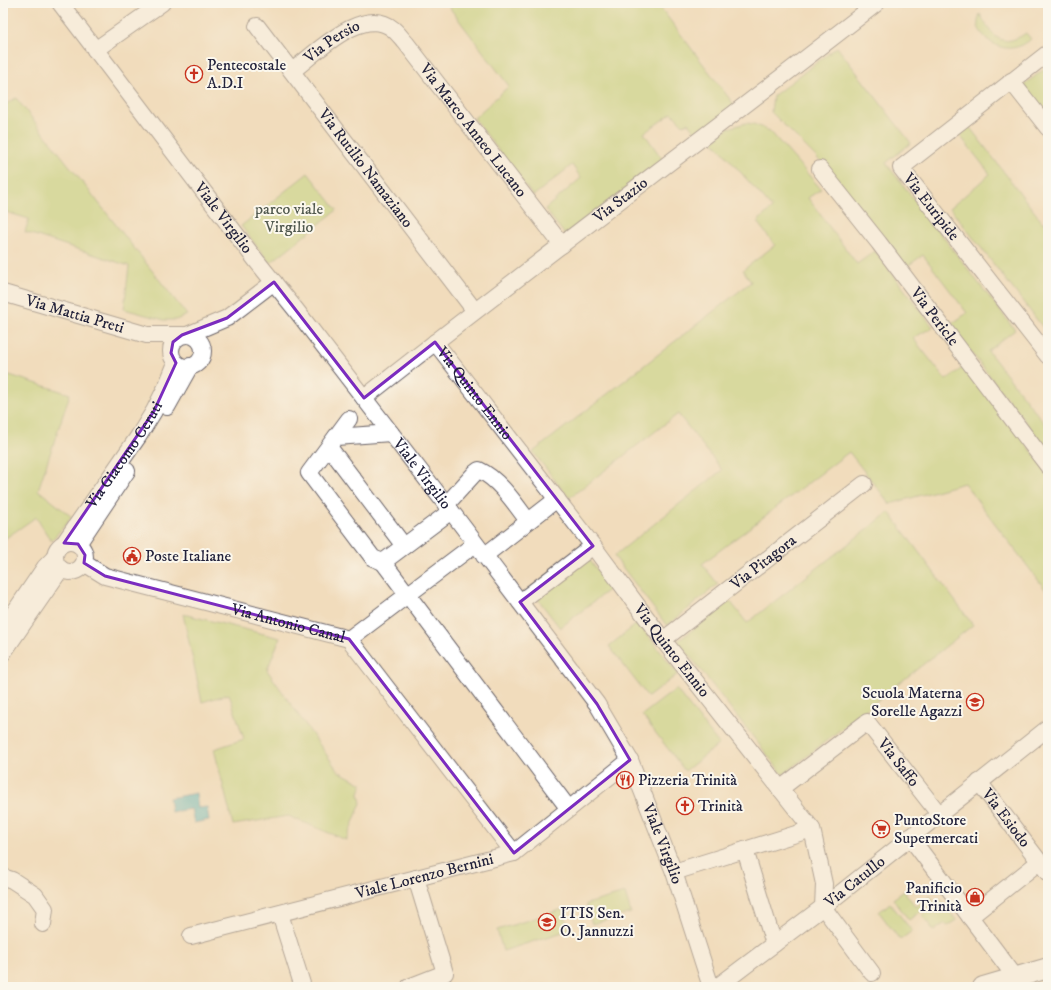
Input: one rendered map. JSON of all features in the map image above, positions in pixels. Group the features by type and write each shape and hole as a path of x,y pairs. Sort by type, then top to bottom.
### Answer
{"main road":[{"path":"983,987 1048,968"}],"street":[{"name":"Viale Virgilio","path":"60,3 255,259 391,433 597,704 630,760 674,872 711,987"},
{"path":"95,50 162,3"},
{"name":"Via Stazio","path":"364,398 475,311 877,3"},
{"name":"Via Marco Anneo Lucano","path":"378,22 392,29 406,43 562,245"},
{"name":"Via Persio","path":"292,71 343,31 360,24 378,22"},
{"name":"Via Rutilio Namaziano","path":"257,26 475,311"},
{"name":"Via Euripide","path":"1048,53 901,168 1048,356"},
{"path":"1011,81 1048,128"},
{"name":"Via Pericle","path":"820,169 1048,466"},
{"path":"227,318 203,352 199,361 179,361 173,342 184,335 227,318 274,282"},
{"name":"Via Mattia Preti","path":"3,294 147,335 184,335"},
{"name":"Via Mattia Preti","path":"147,335 179,361"},
{"path":"184,335 198,339 201,343 203,352"},
{"name":"Via Quinto Ennio","path":"435,342 593,546 663,640 812,829 824,884 823,907"},
{"name":"Via Giacomo Ceruti","path":"3,653 58,563 58,548 71,544 157,426 179,361"},
{"path":"350,419 309,473 373,558 383,562 408,594 569,809"},
{"path":"333,442 391,433"},
{"path":"333,442 404,546"},
{"path":"383,562 448,508 475,473 479,470 486,473 510,496 528,522"},
{"name":"Via Pitagora","path":"663,640 864,484"},
{"path":"349,639 408,594 479,550 528,522 557,499"},
{"path":"58,563 70,572 74,572 84,563 85,555 82,547 71,544"},
{"path":"520,602 593,546"},
{"name":"Via Giacomo Ceruti","path":"3,629 45,567 58,563"},
{"name":"Via Antonio Canal","path":"84,563 105,576 349,639 514,853"},
{"name":"Via Saffo","path":"780,789 867,722 939,814"},
{"name":"Via Catullo","path":"717,987 823,907 1048,728"},
{"name":"Viale Lorenzo Bernini","path":"191,936 514,853 630,760"},
{"name":"Via Esiodo","path":"979,782 1044,868"},
{"path":"674,872 812,829"},
{"path":"910,837 1016,978"},
{"path":"745,850 774,944"},
{"path":"970,917 1044,868"},
{"path":"3,877 12,880 35,895 45,909 43,924"},
{"path":"409,987 445,973 416,878"},
{"path":"823,907 872,973"},
{"path":"280,914 303,987"}],"highlighted area":[{"path":"274,282 364,398 435,342 593,546 520,602 597,704 630,760 514,853 349,639 105,576 84,563 85,555 78,544 64,543 154,411 176,363 171,353 173,342 182,335 227,318"}],"green space":[{"path":"446,3 657,3 735,106 699,136 688,123 683,125 672,113 644,133 663,160 566,236 545,209 581,178 572,165 533,196 474,118 509,86"},
{"path":"980,14 989,29 998,38 1010,40 1026,33 1031,39 1014,48 996,45 990,42 979,29 978,23"},
{"path":"837,47 911,143 886,163 1015,330 988,351 1048,428 1048,451 950,325 967,313 923,255 906,267 836,177 771,112 773,96"},
{"path":"1048,66 1048,116 1024,85"},
{"path":"16,98 187,315 176,320 164,320 124,309 129,266 25,232 29,219 3,211 3,106"},
{"path":"746,123 754,124 770,131 821,189 808,198 857,264 875,251 933,327 913,338 946,380 965,366 1048,472 1048,593 964,483 890,504 849,452 702,564 718,584 667,626 614,556 722,470 678,414 569,498 533,452 751,282 743,270 775,245 757,222 772,208 713,141 728,128"},
{"path":"968,125 1043,223 1048,221 1048,334 950,208 990,174 958,133"},
{"name":"parco viale Virgilio","path":"308,173 337,210 270,263 241,226"},
{"path":"3,373 70,394 38,490 72,517 51,541 36,517 3,540"},
{"path":"889,512 973,625 783,775 678,641 730,601 747,623"},
{"path":"588,558 611,588 560,628 537,598"},
{"path":"183,614 280,638 267,670 338,771 362,784 359,794 361,803 346,840 288,816 233,825 214,749 244,739 229,694 202,702"},
{"path":"638,623 678,674 648,697 609,646"},
{"path":"676,689 719,744 685,771 642,715"},
{"path":"904,891 916,907 930,896 934,901 909,920 893,899"},
{"path":"625,893 631,913 592,924 586,904"},
{"path":"941,900 956,920 947,926 945,923 934,931 922,915"},
{"path":"890,903 912,931 900,940 879,912"},
{"path":"563,909 569,930 503,951 497,930"}],"water":[{"path":"196,793 198,808 207,807 209,820 194,823 191,809 171,812 169,798"}],"place":[{"name":"Pentecostale A.D.I","path":"194,74"},
{"name":"Poste Italiane","path":"132,556"},
{"name":"Scuola Materna Sorelle Agazzi","path":"975,702"},
{"name":"Pizzeria Trinità","path":"625,780"},
{"name":"Trinità","path":"685,806"},
{"name":"PuntoStore Supermercati","path":"881,829"},
{"name":"Panificio Trinità","path":"975,897"},
{"name":"ITIS Sen. O. Jannuzzi","path":"547,922"}]}
